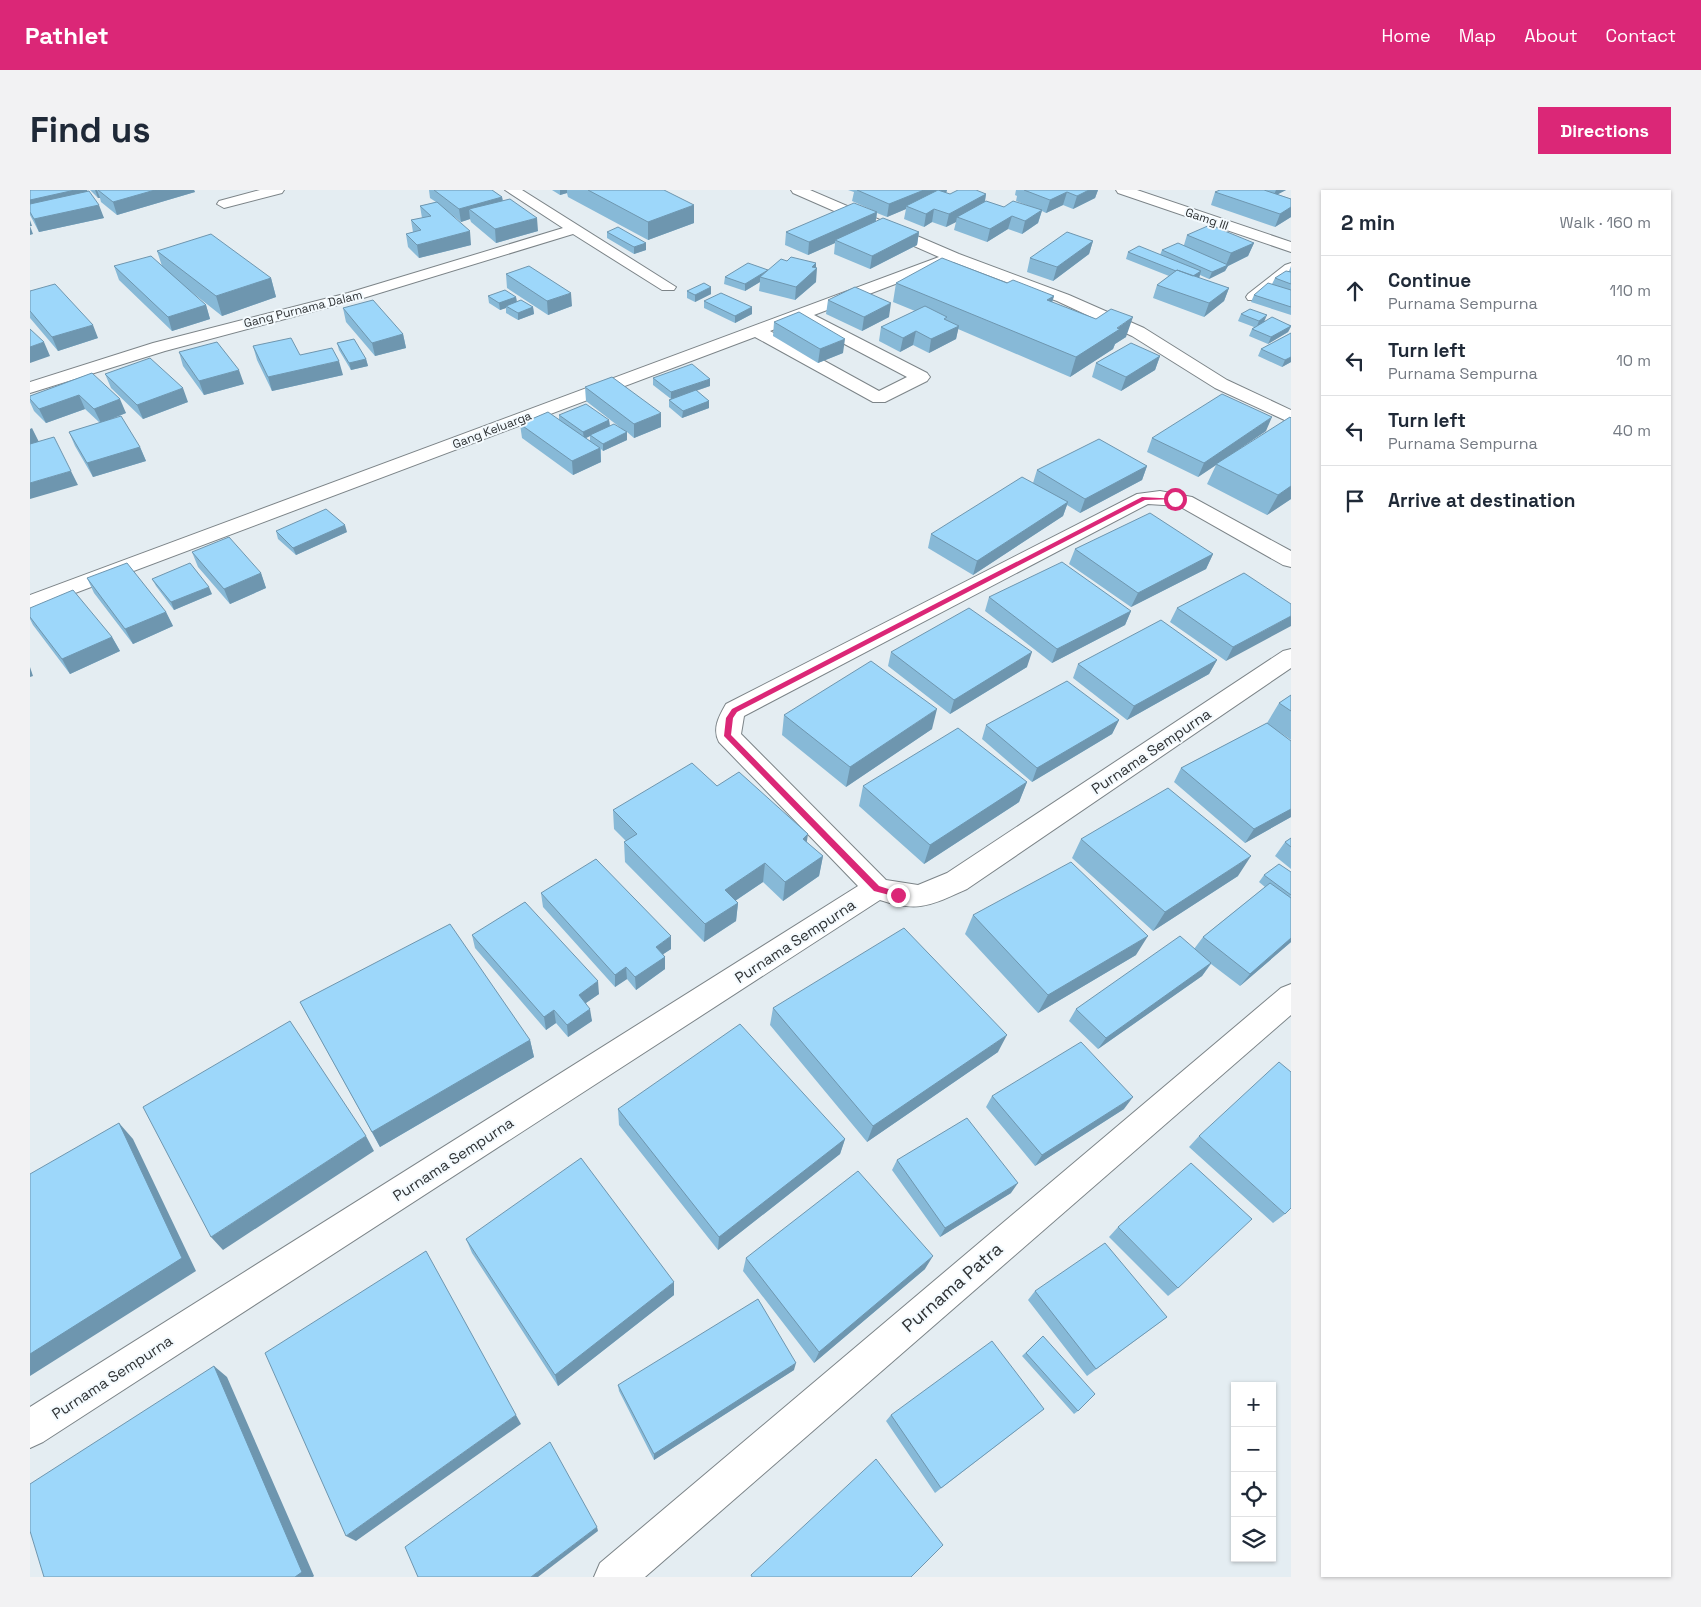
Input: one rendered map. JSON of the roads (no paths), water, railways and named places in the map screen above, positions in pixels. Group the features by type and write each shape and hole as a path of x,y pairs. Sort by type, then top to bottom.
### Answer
{"street":[{"path":"224,204 277,190"},
{"path":"512,190 668,287"},
{"path":"798,190 953,256 1063,298 1138,332 1221,384 1291,417"},
{"name":"Gamg III","path":"1123,190 1291,247"},
{"name":"Gang Purnama Dalam","path":"30,388 159,347 354,296 575,229"},
{"name":"Gang Keluarga","path":"30,603 953,256"},
{"path":"1254,297 1291,268"},
{"path":"755,330 879,398 921,377 800,314"},
{"name":"Purnama Sempurna","path":"1291,560 1185,502 1160,497 1144,498 735,710 730,718 728,736 877,888 898,895 921,897 957,881 1291,657"},
{"name":"Purnama Sempurna","path":"30,1429 877,888"},
{"name":"Purnama Patra","path":"614,1577 1291,997"}]}
